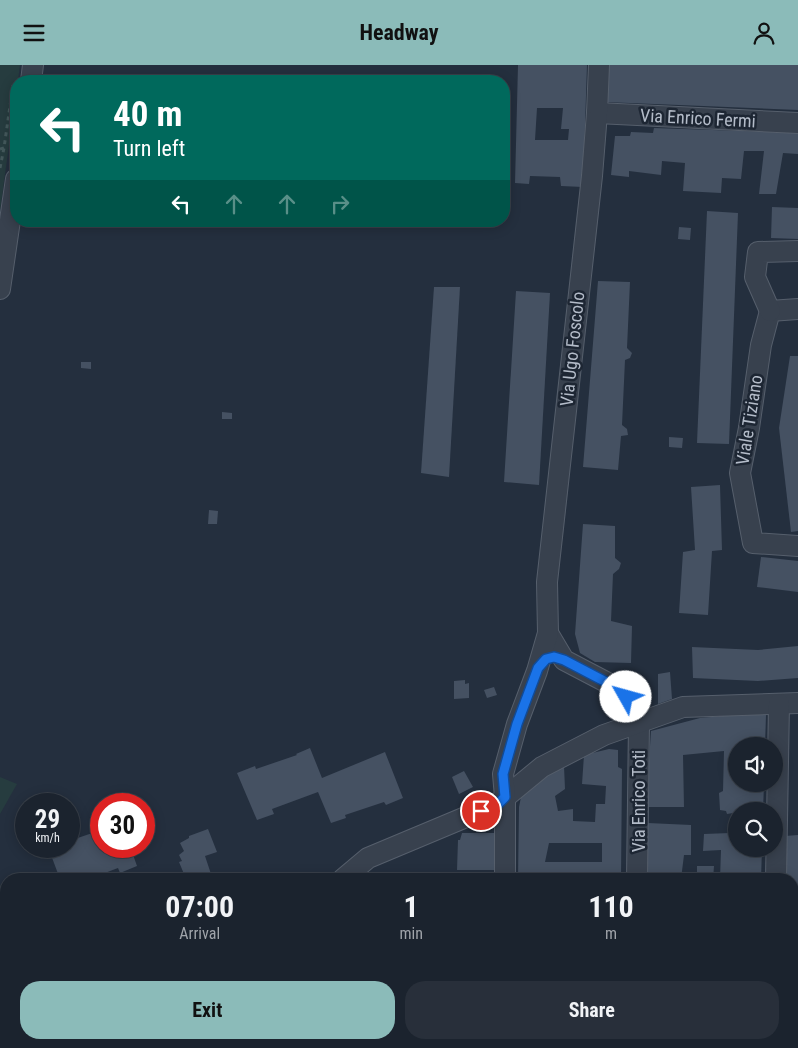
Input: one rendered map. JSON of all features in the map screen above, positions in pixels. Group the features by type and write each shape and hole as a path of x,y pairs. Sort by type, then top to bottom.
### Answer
{"street":[{"name":"Via Ugo Foscolo","path":"548,633 547,582 591,186 598,113 599,65"},
{"name":"Via Enrico Fermi","path":"598,113 798,123"},
{"path":"0,289 10,220"},
{"path":"798,251 758,252 755,277 770,311 798,309"},
{"name":"Viale Tiziano","path":"770,311 761,345 740,473 753,543 798,546"},
{"path":"548,633 564,660"},
{"path":"505,873 505,797 503,774 517,724 538,668 548,633"},
{"path":"538,668 546,659 554,657 564,660 606,682 626,697 639,723"},
{"path":"350,873 368,858 498,804 542,767 604,735 683,707 788,704 776,873"},
{"name":"Via Enrico Toti","path":"637,873 639,723"}],"path":[{"path":"0,168 2,142 10,118"}],"green space":[{"path":"0,65 20,65 19,75 10,75 10,138 0,211"},
{"path":"0,777 17,784 0,814"}],"building":[{"path":"518,65 587,65 583,187 561,186 560,177 530,176 529,184 515,183","holes":["537,108 563,108 561,129 569,129 568,140 535,140"]},
{"path":"607,65 798,65 798,110 605,102"},
{"path":"654,128 798,133 798,154 783,153 776,194 759,194 764,151 744,151 741,179 722,178 721,193 683,191 685,163 662,161 661,175 629,171 629,177 611,175 615,136 630,136 631,132 653,133"},
{"path":"772,207 798,208 798,239 771,238"},
{"path":"707,211 738,213 729,444 697,443"},
{"path":"679,227 691,228 690,240 678,239"},
{"path":"598,281 630,282 627,348 632,353 630,358 625,360 622,425 627,429 628,435 621,436 618,470 583,467"},
{"path":"434,287 460,287 449,477 421,473"},
{"path":"516,291 550,293 539,485 504,482"},
{"path":"790,356 798,356 798,531 791,532 779,428"},
{"path":"81,362 91,362 91,369 81,368"},
{"path":"222,412 232,413 232,419 222,419"},
{"path":"669,437 683,438 682,448 669,447"},
{"path":"720,485 722,550 712,551 708,615 679,613 683,552 695,550 691,487"},
{"path":"209,510 218,511 217,524 208,524"},
{"path":"583,524 615,526 615,558 621,563 619,569 613,574 611,621 632,626 631,663 595,662 580,653 575,634"},
{"path":"761,557 798,561 798,592 757,587"},
{"path":"798,646 798,678 758,681 693,678 692,647 758,650"},
{"path":"670,672 672,699 658,704 658,674"},
{"path":"465,680 465,684 469,683 469,698 454,699 454,681"},
{"path":"494,687 497,695 487,698 484,690"},
{"path":"754,713 766,715 765,737 728,737 728,792 764,792 763,802 728,802 728,814 726,811 720,810 719,793 723,791 724,751 683,755 684,807 646,807 651,731 700,718"},
{"path":"310,748 322,778 385,752 403,798 386,805 384,802 345,815 346,818 331,823 318,792 272,809 274,814 257,820 237,773 255,766 256,769 297,755"},
{"path":"609,749 618,750 618,767 622,769 621,873 518,873 519,807 526,787 564,766 565,789 555,796 558,811 573,809 573,821 595,822 596,804 605,804 606,786 582,784 584,755","holes":["549,843 602,843 602,862 545,862"]},
{"path":"464,771 473,787 459,794 452,777"},
{"path":"648,823 691,825 691,855 684,855 682,873 646,873"},
{"path":"208,829 217,852 205,856 211,873 184,873 179,862 182,861 179,855 184,851 180,843 189,838 189,836"},
{"path":"462,833 497,833 496,870 457,870 458,840 460,840"},
{"path":"728,833 728,857 762,857 761,873 720,873 721,850 703,851 704,834"},
{"path":"90,834 90,858 134,858 137,866 120,873 118,868 105,873 58,873 52,858 80,858 80,837"},
{"path":"798,835 798,873 784,873 785,836"},
{"path":"697,866 714,866 713,873 697,873"}],"route":[{"path":"481,811 498,804 505,797 503,774 517,724 538,668 546,659 554,657 564,660 606,682 626,697"}]}
